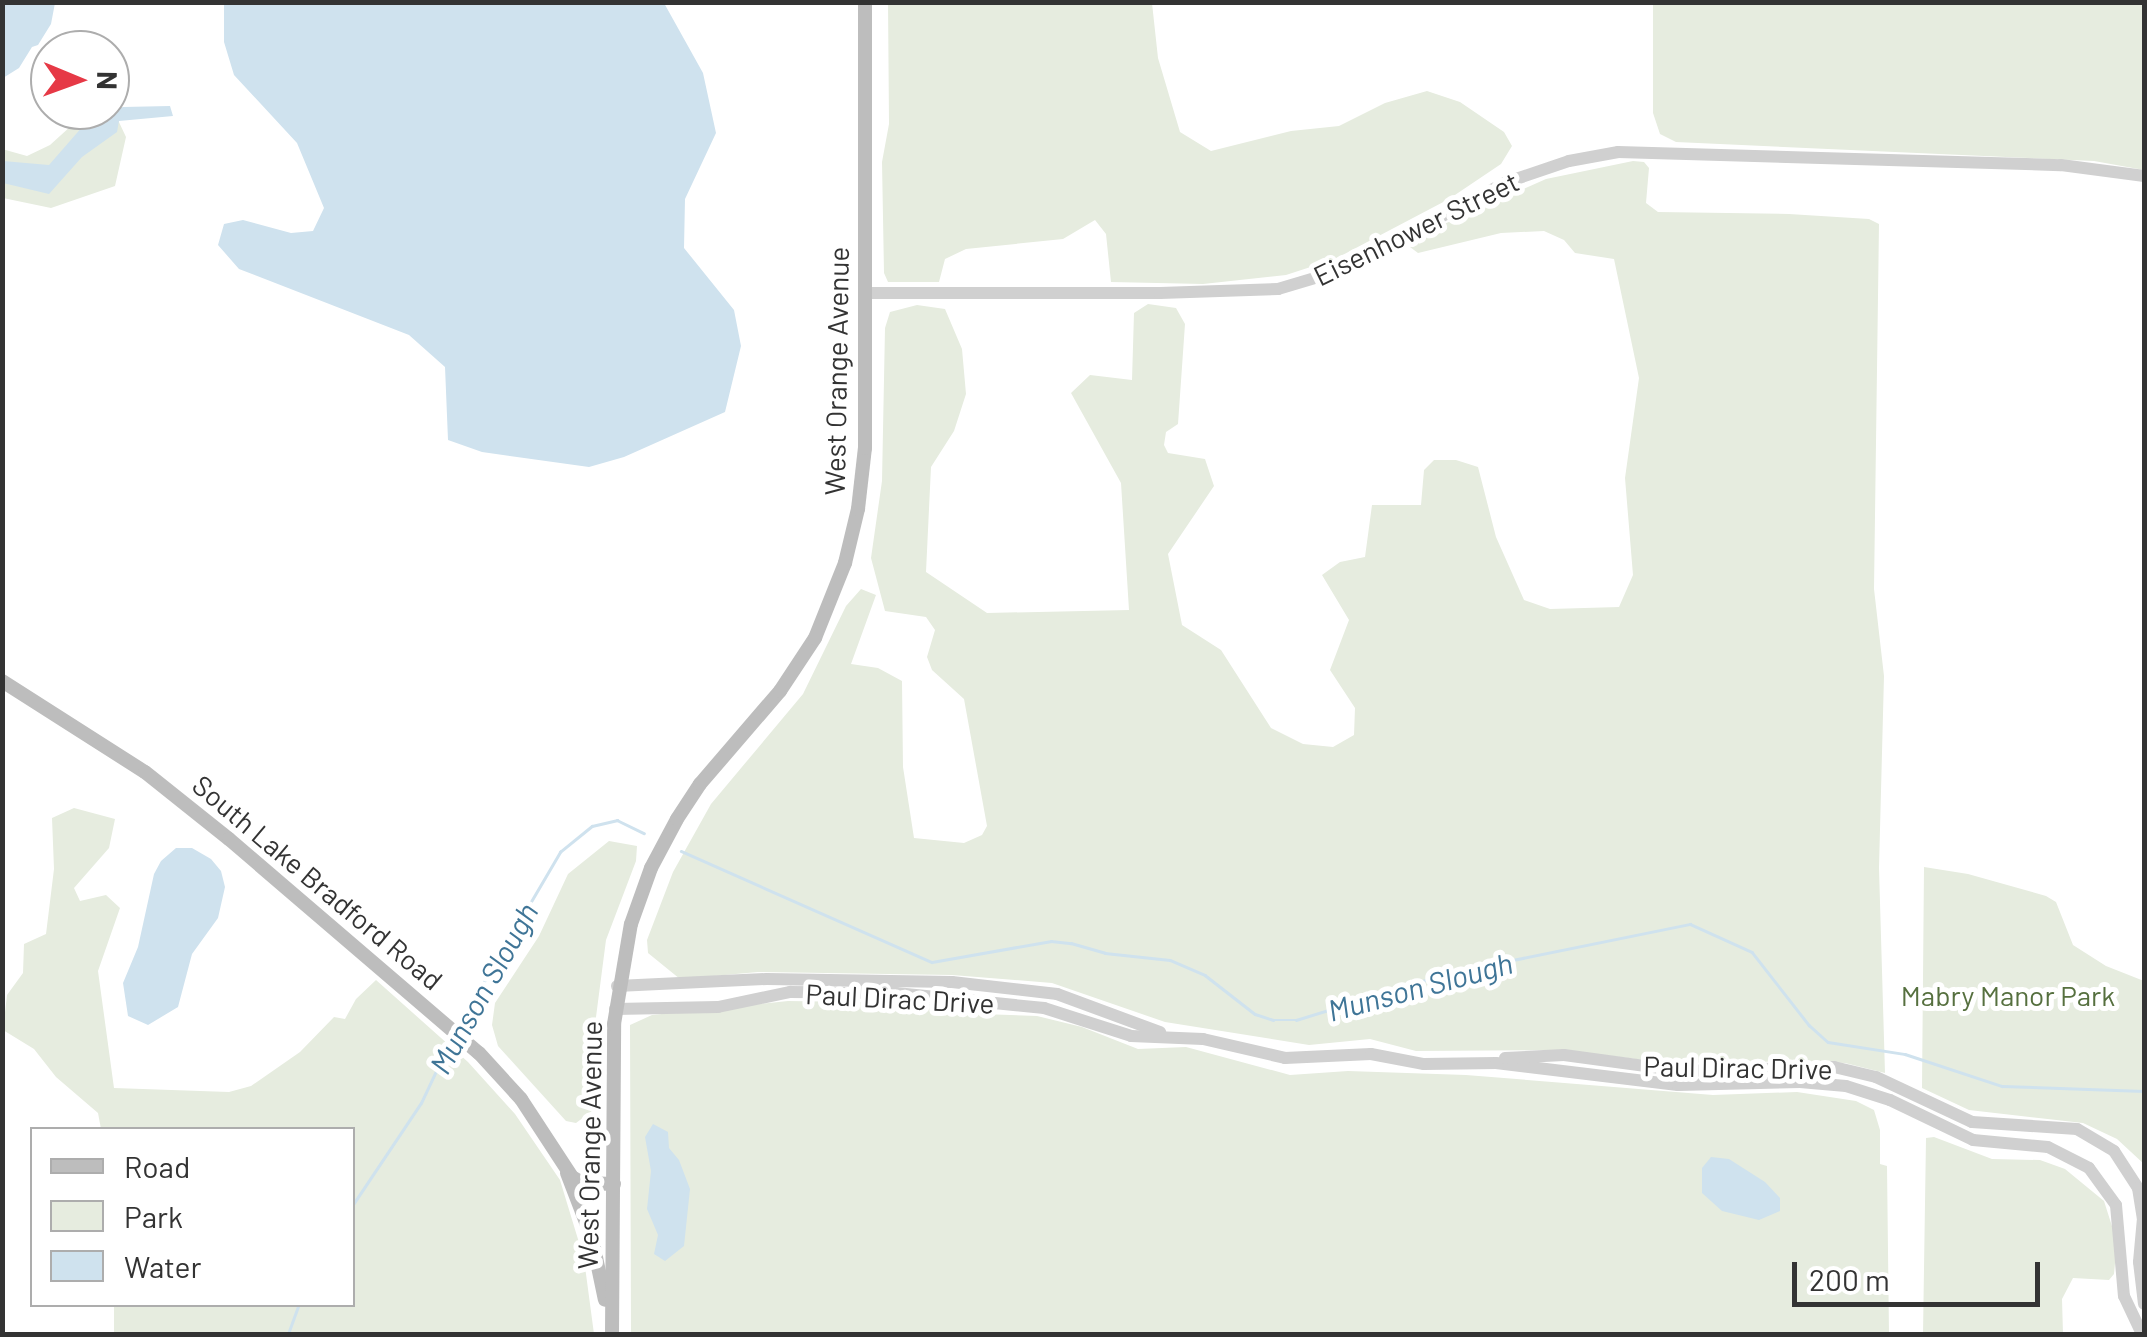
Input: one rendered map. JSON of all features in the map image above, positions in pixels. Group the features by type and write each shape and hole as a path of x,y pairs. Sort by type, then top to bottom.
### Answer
{"main road":[{"name":"West Orange Avenue","path":"611,1334 615,1009 636,907 667,834 700,784 780,691 815,638 836,590 852,536 863,472 865,2"},
{"name":"South Lake Bradford Road","path":"2,680 95,737 170,791 468,1042 521,1100 565,1167 595,1250 611,1334"},
{"path":"565,1167 583,1183 614,1184"}],"street":[{"name":"Eisenhower Street","path":"865,292 1190,293 1278,288 1338,271 1459,204 1520,177 1569,161 1618,152 2062,165 2144,176"},
{"name":"Paul Dirac Drive","path":"617,986 767,978 998,986 1058,994 1139,1026 1285,1058 1361,1054 1424,1064 1549,1055 1683,1071 1849,1070 1890,1083 1972,1122 2062,1126 2090,1134 2124,1162 2141,1198"},
{"name":"Paul Dirac Drive","path":"615,1009 718,1007 790,992 879,992 1044,1008 1131,1036 1182,1037"},
{"name":"Paul Dirac Drive","path":"1483,1062 1678,1085 1800,1082 1846,1086 1890,1100 1973,1140 2063,1152 2090,1168 2116,1205"},
{"path":"2142,1334 2124,1296 2116,1205 2141,1198 2139,1262 2144,1304"}],"green space":[{"path":"888,2 1152,3 1158,58 1180,132 1211,151 1291,131 1339,126 1385,103 1427,91 1460,102 1504,132 1512,146 1501,164 1449,199 1335,259 1286,275 1203,284 1111,282 1106,234 1095,220 1063,239 966,249 945,259 939,282 888,282 884,273 882,162 889,124"},
{"path":"1653,3 2144,3 2144,170 2094,161 1676,142 1660,134 1653,113"},
{"path":"67,130 123,130 126,137 115,186 51,208 3,198 2,149 27,156 50,145"},
{"path":"1644,162 1649,168 1646,203 1658,212 1789,214 1869,219 1879,224 1874,589 1884,676 1879,868 1885,1073 1845,1063 1809,1061 1669,1063 1562,1050 1416,1051 1370,1039 1309,1045 1165,1022 1052,983 952,975 758,972 680,979 648,953 647,940 673,872 711,804 803,694 846,606 861,589 876,595 851,664 878,668 902,681 903,767 914,838 964,843 982,835 987,826 964,699 932,670 927,657 935,630 926,617 885,611 871,558 882,481 885,328 890,312 917,305 945,309 962,349 966,394 954,431 931,467 926,572 987,613 1129,610 1121,483 1071,393 1090,375 1132,380 1134,313 1148,304 1176,308 1185,324 1178,424 1166,432 1164,445 1168,453 1205,459 1214,486 1168,554 1182,625 1221,650 1271,728 1303,744 1333,747 1354,735 1355,708 1330,670 1349,620 1322,575 1340,562 1365,557 1372,505 1421,505 1424,470 1434,460 1456,460 1478,467 1496,537 1524,600 1550,609 1619,607 1633,575 1625,478 1639,378 1614,259 1575,253 1564,240 1544,231 1501,233 1418,253 1410,247 1442,225 1546,179"},
{"path":"74,808 115,819 109,848 74,888 80,901 106,895 120,908 98,971 114,1088 229,1092 251,1086 300,1052 334,1017 345,1019 356,999 376,980 468,1062 515,1114 560,1180 584,1259 594,1334 114,1334 114,1307 355,1307 355,1127 101,1127 98,1113 56,1077 34,1049 3,1030 7,995 23,973 24,944 46,934 54,869 52,818"},
{"path":"609,841 637,846 636,861 606,940 592,1048 592,1111 576,1123 566,1121 498,1046 492,1025 495,1003 539,936 568,874"},
{"name":"Mabry Manor Park","path":"1924,867 1968,874 2046,896 2056,902 2073,945 2106,966 2144,981 2144,1164 2117,1139 2083,1123 1969,1110 1922,1088"},
{"path":"788,1001 925,1003 980,1014 1037,1016 1082,1027 1138,1049 1186,1047 1290,1075 1348,1071 1466,1075 1713,1095 1797,1092 1856,1101 1874,1110 1880,1130 1880,1164 1887,1166 1889,1334 631,1334 630,1025 652,1015"},
{"path":"1934,1137 1992,1159 2040,1160 2065,1169 2104,1201 2117,1242 2114,1274 2109,1280 2073,1278 2062,1299 2063,1334 1923,1334 1926,1138"}],"water":[{"path":"3,2 55,3 47,30 30,30 30,50 19,68 3,78"},
{"path":"224,3 664,3 703,73 716,133 685,199 684,248 734,310 741,346 725,412 624,457 589,467 482,452 448,440 445,367 409,335 239,269 218,245 224,224 243,220 291,233 313,231 324,208 297,143 234,75 224,42"},
{"path":"170,106 173,116 130,120 130,107"},
{"path":"80,130 117,130 82,157 49,194 3,183 3,161 49,165"},
{"path":"176,848 192,848 211,859 221,871 225,887 218,918 192,954 178,1007 148,1025 128,1016 123,983 138,947 154,874 161,861"},
{"path":"653,1124 668,1132 669,1148 679,1160 690,1189 684,1246 665,1261 654,1254 658,1235 647,1209 651,1171 645,1137"},
{"path":"1711,1157 1729,1159 1765,1182 1780,1198 1780,1211 1759,1220 1722,1211 1702,1193 1702,1168"}],"waterway":[{"name":"Munson Slough","path":"458,1026 560,852 592,826 617,820 644,833"},
{"name":"Munson Slough","path":"681,851 932,962 1051,941 1071,943 1105,953 1170,960 1205,975 1255,1014 1273,1020 1296,1020 1449,973 1690,924 1752,952 1809,1025 1828,1042 1905,1054 2002,1086 2144,1091"},
{"name":"Munson Slough","path":"355,1202 421,1103 452,1037"},
{"name":"Munson Slough","path":"288,1334 298,1307"}]}
